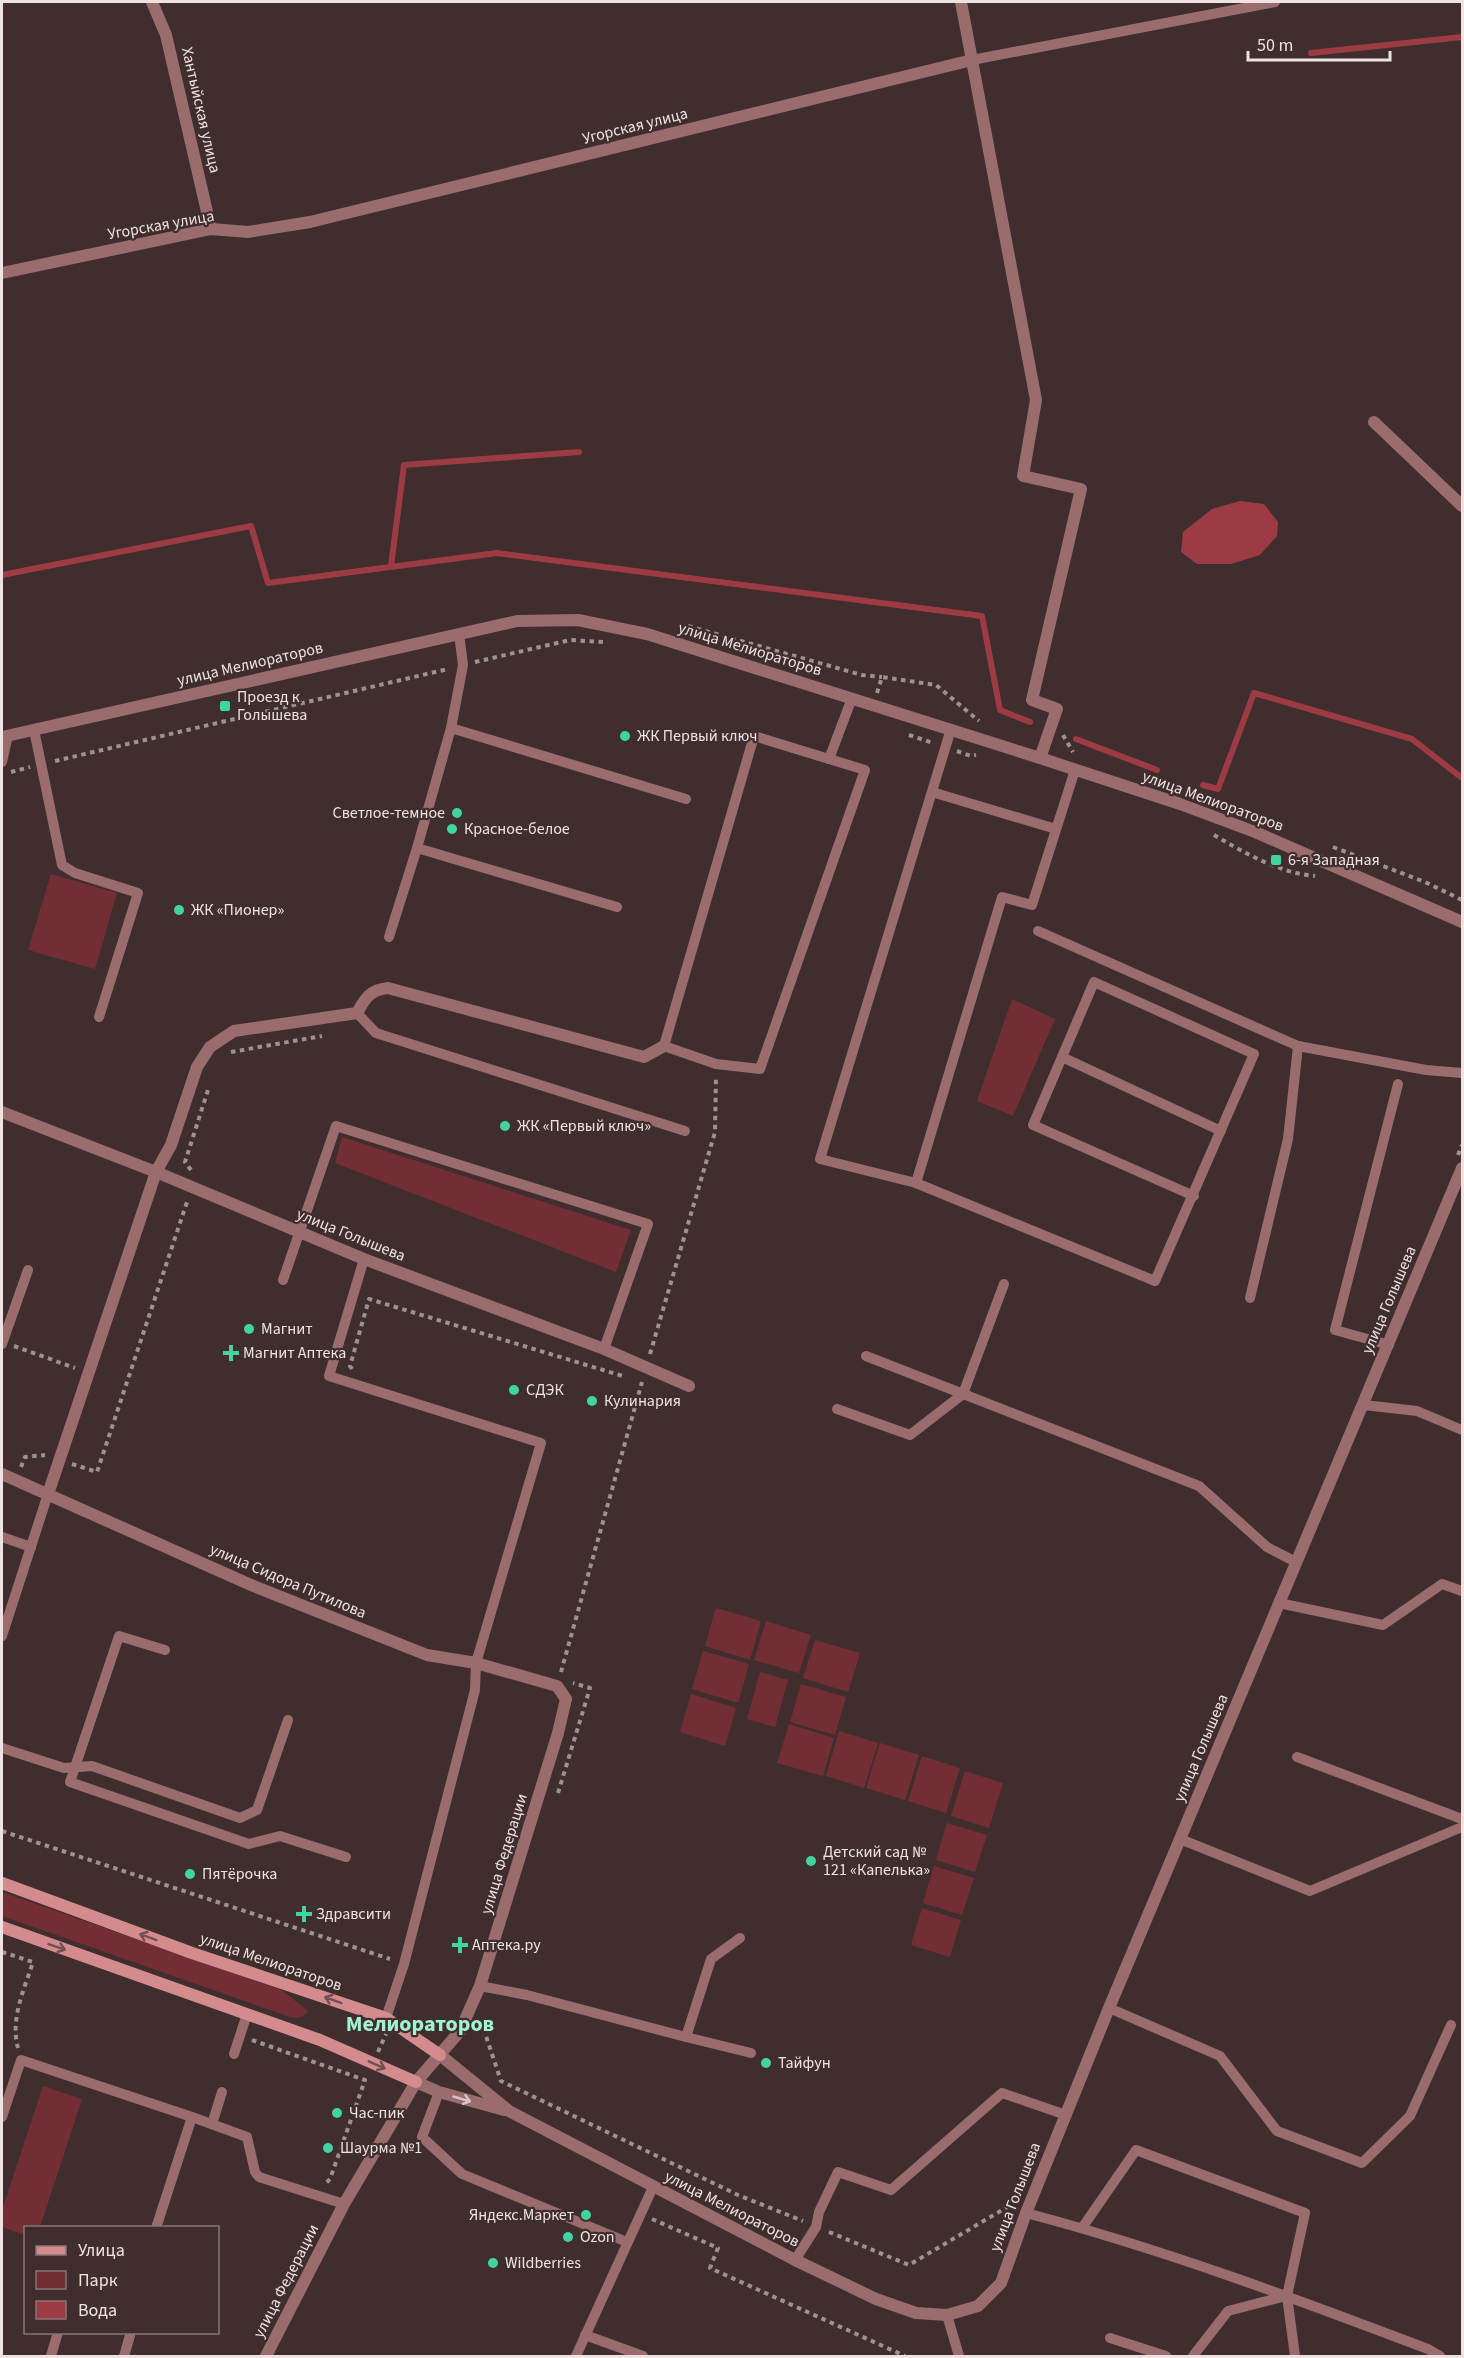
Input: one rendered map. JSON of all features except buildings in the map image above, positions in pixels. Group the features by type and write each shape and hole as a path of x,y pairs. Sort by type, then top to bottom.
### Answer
{"street":[{"name":"Хантыйская улица","path":"152,2 166,35 212,229"},
{"path":"961,2 1036,400 1023,476 1082,489 1032,700 1057,709 1040,758"},
{"name":"Угорская улица","path":"2,273 212,229 248,232 310,222 972,60"},
{"path":"1374,422 1462,506"},
{"name":"улица Мелиораторов","path":"5,736 517,621 578,620 647,634 951,729 1180,804 1255,832 1462,922"},
{"path":"48,1494 156,1172 171,1145 197,1068 210,1047 234,1031 357,1013 365,998 374,989 388,988 644,1057 664,1046"},
{"name":"улица Голышева","path":"2,1112 156,1172 364,1259 604,1349 689,1386"},
{"name":"улица Голышева","path":"947,2315 978,2306 1001,2283 1026,2213 1109,2008 1389,1345 1460,1162"},
{"name":"улица Сидора Путилова","path":"2,1474 251,1585 427,1655 476,1663 557,1686 566,1699"},
{"name":"улица Федерации","path":"266,2356 344,2204 416,2082 460,2031 480,1986 558,1733 566,1699"},
{"name":"улица Мелиораторов","path":"2,1882 192,1953 388,2020 440,2055 509,2111 653,2187 876,2299 916,2313 947,2315"},
{"name":"улица Мелиораторов","path":"2,1927 320,2040 439,2092 509,2111"}],"lane":[{"name":"Угорская улица","path":"972,60 1275,2"},
{"path":"389,938 451,728 463,665 459,634"},
{"path":"829,759 852,698"},
{"path":"451,728 686,799"},
{"path":"951,729 820,1159 916,1182 1155,1281 1194,1196 1254,1054 1094,982 1033,1125 1194,1196"},
{"path":"34,730 62,865 75,873 138,893 99,1017"},
{"path":"2,762 5,736"},
{"path":"753,736 829,759 865,770 759,1069 716,1064 664,1046 753,736"},
{"path":"916,1182 1002,897 1032,905 1075,770"},
{"path":"932,792 1056,829"},
{"path":"417,848 617,907"},
{"path":"1038,931 1298,1046 1426,1070 1462,1073"},
{"path":"357,1013 376,1032 686,1131"},
{"path":"1250,1298 1288,1139 1298,1046"},
{"path":"1062,1057 1221,1131"},
{"path":"1389,1345 1335,1330 1398,1084"},
{"path":"283,1280 336,1125 648,1224 604,1349"},
{"path":"364,1259 329,1376 541,1443 476,1663 475,1690 388,2020"},
{"path":"2,1343 28,1270"},
{"path":"837,1409 910,1435 963,1394 1005,1284"},
{"path":"866,1356 1199,1486 1267,1546 1296,1562"},
{"path":"1364,1405 1417,1411 1462,1430"},
{"path":"2,1636 48,1494"},
{"path":"2,1537 31,1547"},
{"path":"1279,1603 1383,1624 1442,1584 1462,1591"},
{"path":"165,1650 119,1636 70,1782 249,1844 280,1836 346,1857"},
{"path":"2,1748 64,1768 92,1766 240,1818 257,1810 288,1720"},
{"path":"1297,1757 1462,1819"},
{"path":"1180,1839 1310,1891 1462,1827"},
{"path":"686,2037 711,1959 740,1938"},
{"path":"480,1986 527,1995 752,2053"},
{"path":"1109,2008 1220,2056 1277,2131 1362,2163 1410,2116 1451,2025"},
{"path":"234,2054 247,2014"},
{"path":"2,2117 21,2060 247,2137 257,2175 344,2204"},
{"path":"212,2124 222,2092"},
{"path":"439,2092 422,2138 462,2174 627,2242"},
{"path":"795,2260 816,2227 819,2212 838,2172 891,2190 1002,2093 1066,2115"},
{"path":"157,2226 192,2117"},
{"path":"1082,2228 1136,2150 1305,2213 1287,2296 1295,2356"},
{"path":"576,2356 653,2187"},
{"path":"1026,2213 1082,2228 1287,2296 1428,2349 1440,2356"},
{"path":"1193,2356 1228,2311 1287,2296"},
{"path":"947,2315 959,2356"},
{"path":"51,2356 57,2334"},
{"path":"124,2356 130,2334"},
{"path":"585,2336 643,2356"},
{"path":"1110,2338 1166,2356"}],"path":[{"path":"688,626 862,675 936,685 975,719 985,723"},
{"path":"874,705 882,677"},
{"path":"1050,731 1064,735 1072,751 1082,755"},
{"path":"223,1059 229,1052 322,1036"},
{"path":"16,1480 25,1457 45,1454 97,1472 196,1178 185,1162 209,1084"},
{"path":"1460,1162 1462,1145"},
{"path":"2,1343 89,1373"},
{"path":"2,1832 404,1964"},
{"path":"2,1952 33,1962 17,2010 14,2036 21,2060"},
{"path":"315,2195 330,2179 388,2020"},
{"path":"240,2035 366,2080"},
{"path":"501,2081 738,2195 909,2265 1019,2200"},
{"path":"640,2214 718,2248 710,2268 905,2356"}],"green space":[{"path":"51,874 117,893 95,969 28,950"},
{"path":"1012,999 1055,1019 1013,1116 977,1101"},
{"path":"342,1137 631,1230 616,1272 335,1163"},
{"path":"716,1608 761,1621 750,1660 705,1646"},
{"path":"766,1621 811,1635 799,1673 754,1660"},
{"path":"815,1640 860,1653 848,1692 803,1678"},
{"path":"703,1651 749,1664 738,1703 692,1689"},
{"path":"760,1672 788,1680 775,1727 747,1719"},
{"path":"801,1684 846,1697 835,1735 790,1722"},
{"path":"691,1694 736,1708 725,1746 680,1732"},
{"path":"789,1724 834,1738 823,1776 777,1763"},
{"path":"839,1731 878,1743 864,1788 826,1776"},
{"path":"880,1743 919,1755 905,1800 866,1788"},
{"path":"922,1756 960,1768 946,1813 908,1801"},
{"path":"965,1771 1003,1783 989,1828 951,1816"},
{"path":"947,1823 987,1835 975,1872 936,1860"},
{"path":"934,1866 974,1878 962,1915 923,1903"},
{"path":"2,1892 282,1990 308,2011 300,2017 290,2017 2,1916"},
{"path":"922,1908 961,1920 950,1957 911,1945"},
{"path":"43,2086 82,2099 40,2226 24,2226 24,2235 2,2227 2,2210"}],"water":[{"path":"1240,501 1264,504 1278,522 1277,536 1260,555 1231,564 1197,564 1181,552 1183,532 1212,509"}],"waterway":[{"path":"1311,53 1462,37"},
{"path":"391,566 404,465 579,452"},
{"path":"2,575 251,526 268,583 497,553 982,616 1000,710 1030,722"},
{"path":"1203,785 1218,789 1254,693 1412,739 1462,778"},
{"path":"1076,739 1157,770"}],"place":[{"name":"Проезд к Голышева","path":"225,706"},
{"name":"ЖК Первый ключ","path":"625,736"},
{"name":"Светлое-темное","path":"457,813"},
{"name":"Красное-белое","path":"452,829"},
{"name":"6-я Западная","path":"1276,860"},
{"name":"ЖК «Пионер»","path":"179,910"},
{"name":"ЖК «Первый ключ»","path":"505,1126"},
{"name":"Магнит","path":"249,1329"},
{"name":"Магнит Аптека","path":"231,1353"},
{"name":"СДЭК","path":"514,1390"},
{"name":"Кулинария","path":"592,1401"},
{"name":"Детский сад № 121 «Капелька»","path":"811,1861"},
{"name":"Пятёрочка","path":"190,1874"},
{"name":"Здравсити","path":"304,1914"},
{"name":"Аптека.ру","path":"460,1945"},
{"name":"Тайфун","path":"766,2063"},
{"name":"Час-пик","path":"337,2113"},
{"name":"Шаурма №1","path":"328,2148"},
{"name":"Яндекс.Маркет","path":"586,2215"},
{"name":"Ozon","path":"568,2237"},
{"name":"Wildberries","path":"493,2263"}],"district":[{"name":"Мелиораторов","path":"420,2024"}]}
